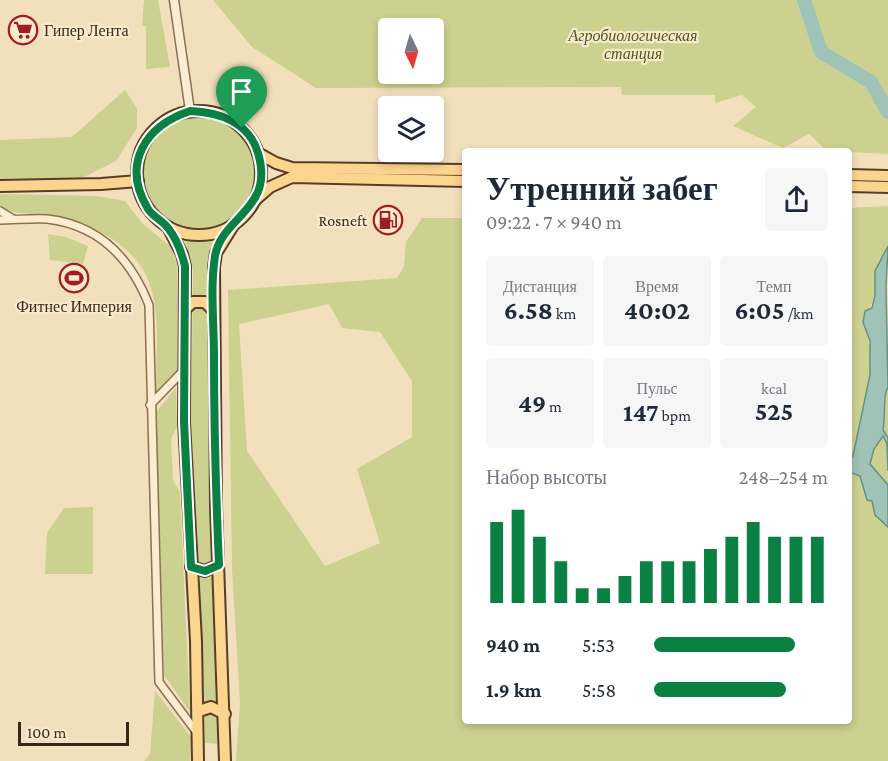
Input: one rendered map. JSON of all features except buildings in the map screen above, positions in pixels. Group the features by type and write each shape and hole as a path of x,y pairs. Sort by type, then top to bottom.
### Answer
{"main road":[{"path":"234,224 216,232 182,232 168,227 150,212 141,197 137,163 143,145 158,125 169,118 190,111 210,111 231,119 250,137 258,153 261,180 255,201"},
{"path":"258,153 276,164 292,168 462,170"},
{"path":"852,175 888,176"},
{"path":"225,761 214,311 216,253 234,224 255,201 270,187 292,177 462,181"},
{"path":"0,186 138,181"},
{"path":"852,186 888,187"},
{"path":"168,227 182,254 185,266 184,422 199,711 198,761"},
{"path":"185,309 193,302 205,302 214,311"},
{"path":"191,567 205,571 219,565"},
{"path":"199,711 211,707 225,714"}],"street":[{"path":"174,0 190,111"},
{"path":"0,211 16,220"},
{"path":"0,220 47,219 78,228 111,246 133,270 149,305 159,682 199,735"},
{"path":"150,405 184,370"}],"green space":[{"path":"144,0 158,0 170,67 146,69 146,26 142,26"},
{"name":"Агробиологическая станция","path":"213,0 888,0 888,154 852,152 852,148 824,148 809,134 783,148 733,126 756,107 742,95 715,103 715,95 622,95 621,87 316,88 252,47"},
{"path":"125,90 137,108 137,128 116,161 80,179 0,180 0,140 72,137"},
{"path":"199,116 220,120 239,132 251,151 255,172 251,193 239,212 220,224 199,228 178,224 159,212 147,193 143,172 147,151 159,132 178,120"},
{"path":"0,194 96,196 125,201 143,224 170,246 177,261 177,371 156,392 157,329 154,304 147,277 138,263 115,241 87,226 49,214 21,213 0,206"},
{"path":"888,206 888,246 875,271 875,296 863,322 868,338 870,372 862,423 852,458 852,208"},
{"path":"422,218 462,218 462,724 852,724 852,473 860,476 867,500 872,501 875,515 888,527 888,761 236,761 240,703 232,569 228,290 397,278 404,266 406,242","holes":["329,304 342,328 380,332 412,381 412,437 357,469 380,543 325,566 247,451 239,324"]},
{"path":"48,234 66,237 88,246 83,264 50,260"},
{"path":"182,237 200,240 218,237 211,252 208,269 208,432 220,705 212,701 204,703 191,431 193,271 190,254"},
{"path":"888,387 888,438 883,430 885,396"},
{"path":"176,388 177,427 171,439 173,480 180,493 190,712 164,675 156,412"},
{"path":"882,436 887,444 888,485 870,464 874,449"},
{"path":"93,507 93,574 45,574 47,533 64,508"},
{"path":"155,691 191,737 190,761 144,761 150,754"},
{"path":"212,713 220,716 220,744 205,743 205,714"}],"water":[{"path":"888,246 886,287 888,387 885,396 883,430 888,438 888,471 887,444 883,436 874,449 870,464 888,485 888,527 875,515 872,501 867,500 860,476 852,473 852,458 870,375 870,341 863,322 865,311 872,308 875,296 875,271"}],"waterway":[{"path":"804,0 821,52 871,82 888,112"}],"place":[{"name":"Гипер Лента","path":"23,30"},
{"name":"Rosneft","path":"388,220"},
{"name":"Фитнес Империя","path":"74,278"}],"route":[{"path":"190,111 210,111 231,119 242,128 250,137 258,153 261,180 255,201 234,224 216,253 214,267 214,422 219,565 205,571 191,567 184,422 185,266 182,254 168,227 156,219 141,197 137,163 143,145 158,125 169,118 190,111"}]}
